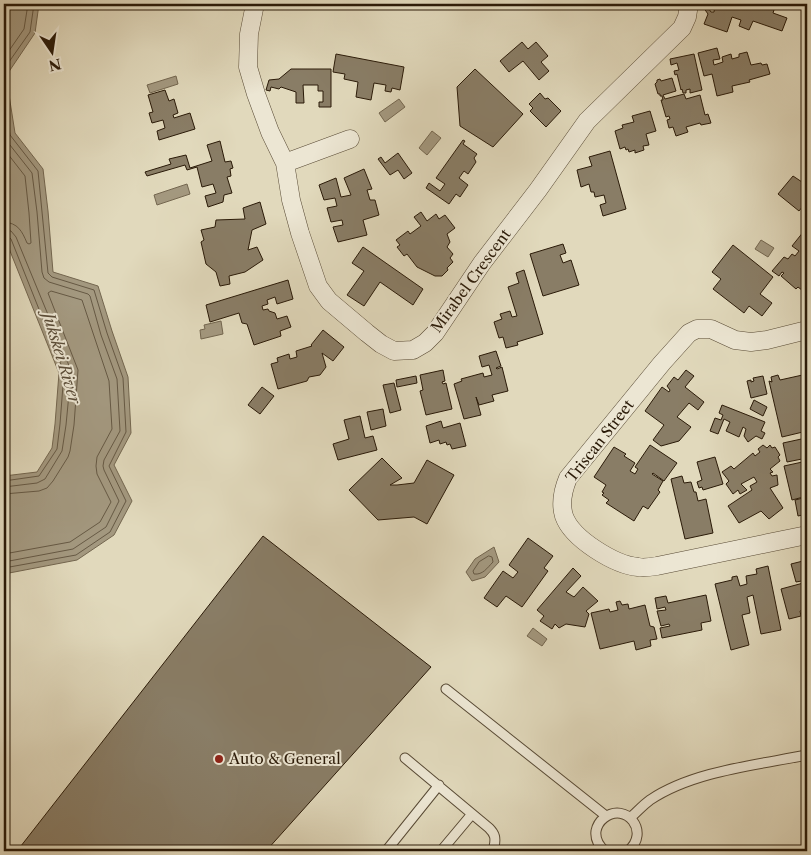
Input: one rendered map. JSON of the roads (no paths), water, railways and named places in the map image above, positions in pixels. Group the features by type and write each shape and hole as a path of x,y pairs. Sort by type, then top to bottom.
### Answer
{"street":[{"name":"Mirabel Crescent","path":"255,4 249,34 248,67 270,132 285,163 291,200 318,286 329,301 381,344 394,351 414,350 435,333 482,264 587,121 682,28 690,4"},
{"path":"285,163 350,139"},
{"name":"Triscan Street","path":"807,330 751,342 735,340 711,329 697,330 689,333 662,363 568,478 563,490 565,518 573,530 607,557 638,567 658,566 807,535"}],"lane":[{"path":"446,689 606,816"},
{"path":"630,818 659,794 699,777 807,755"},
{"path":"405,758 489,828 495,834 496,841 494,847"},
{"path":"386,851 439,785"},
{"path":"604,851 596,839 597,826 606,816 618,813 625,814 630,818 635,823 637,829 636,842 628,851"},
{"path":"441,851 472,814"}],"water":[{"name":"Jukskei River","path":"4,4 39,4 35,33 6,76 15,133 43,169 53,272 98,286 128,377 131,433 114,465 132,501 114,535 77,560 4,574 4,476 37,472 52,448 59,373 4,236"},
{"path":"176,76 178,84 150,93 147,85"},
{"path":"399,99 405,107 385,122 379,113"},
{"path":"432,131 441,138 427,155 419,148"},
{"path":"187,184 190,194 157,205 154,195"},
{"path":"761,240 774,248 768,257 755,249"},
{"path":"221,321 223,334 201,339 200,330 205,329 204,325"},
{"path":"494,547 499,562 485,577 472,581 466,572 475,559"},
{"path":"533,628 547,639 542,646 527,636"}],"place":[{"name":"Auto & General","path":"219,759"}]}
